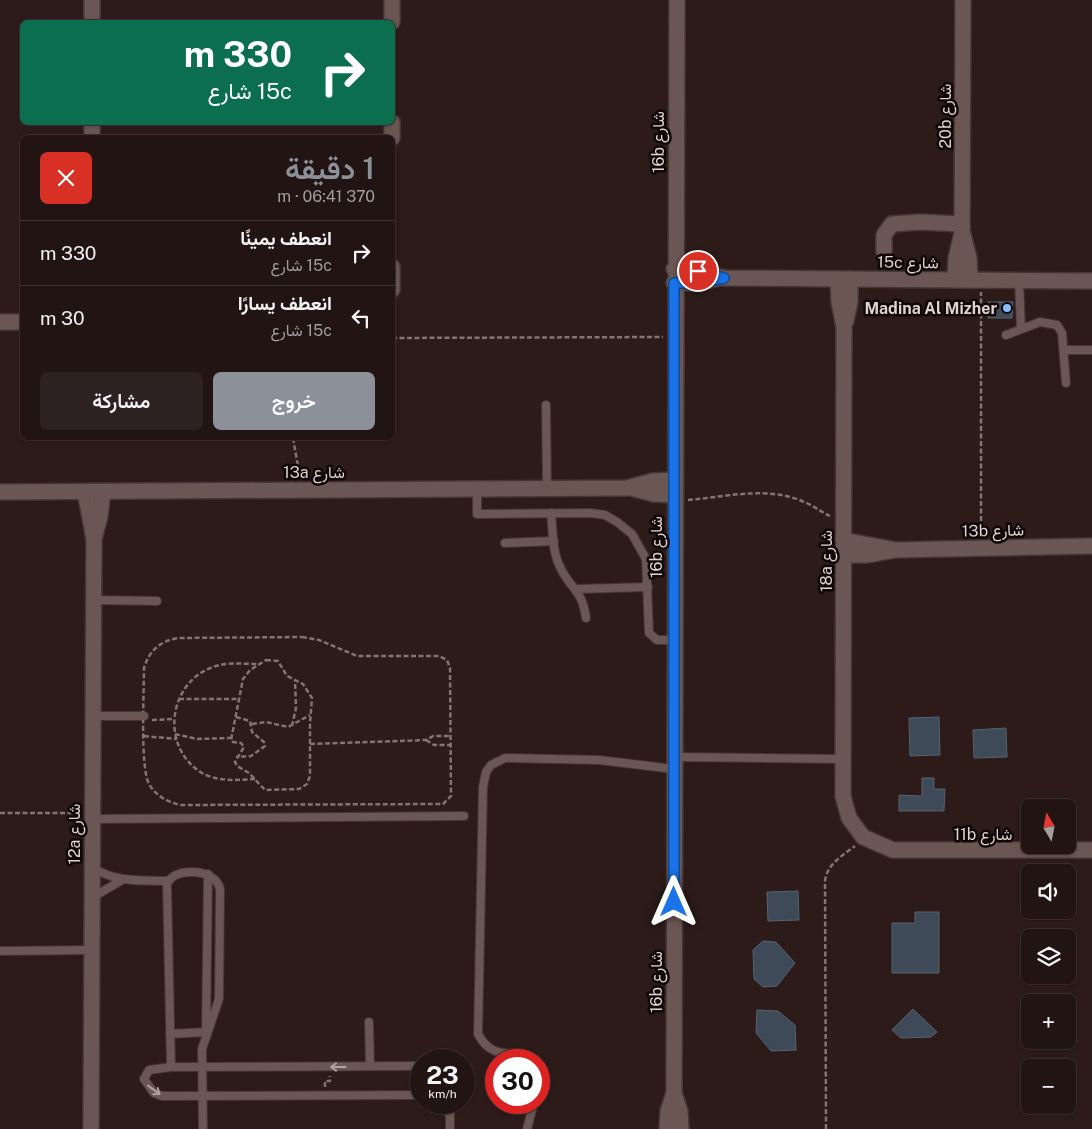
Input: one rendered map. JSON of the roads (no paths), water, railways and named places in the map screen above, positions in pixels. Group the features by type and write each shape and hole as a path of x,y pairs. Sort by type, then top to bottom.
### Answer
{"street":[{"path":"92,0 92,20"},
{"path":"392,0 392,20"},
{"name":"16b شارع","path":"667,1129 668,1111 674,1093 674,276 677,0"},
{"name":"20b شارع","path":"963,0 962,228 956,258 968,280"},
{"path":"884,252 884,235 892,224 920,222 962,228"},
{"name":"15c شارع","path":"674,276 698,271 724,278 1092,281"},
{"name":"18a شارع","path":"844,279 850,302 844,327 843,796 849,818 859,841"},
{"path":"0,322 20,322"},
{"name":"13a شارع","path":"0,492 627,488 653,481 674,492"},
{"name":"12a شارع","path":"85,492 94,539 91,1129"},
{"name":"12a شارع","path":"94,539 100,516 103,492"},
{"name":"13b شارع","path":"843,540 867,543 895,550"},
{"name":"13b شارع","path":"843,555 867,556 895,550 1092,546"},
{"name":"11b شارع","path":"859,841 879,854 904,852 1092,850"},
{"name":"16b شارع","path":"674,1093 680,1111 681,1129"}],"lane":[{"path":"1019,280 1021,329"},
{"path":"1006,335 1040,322 1054,323 1062,330 1066,383"},
{"path":"1064,350 1092,350"},
{"path":"546,405 547,488"},
{"path":"477,488 477,514 598,513 612,518 625,527 642,550 648,568 651,636 657,640 674,640"},
{"path":"551,513 554,541 560,567 577,589 584,603 586,618"},
{"path":"505,543 554,541"},
{"path":"577,589 648,587"},
{"path":"94,600 157,602"},
{"path":"93,716 144,718"},
{"path":"490,1049 485,1046 478,1034 483,787 486,772 491,765 505,758 674,763 843,759"},
{"path":"92,816 464,816"},
{"path":"92,867 106,876 122,880 168,881 177,873 208,874 216,879 220,889 220,969 218,1006 206,1032 202,1049 203,1129"},
{"path":"206,1032 208,874"},
{"path":"92,898 122,880"},
{"path":"168,881 171,1067"},
{"path":"0,952 92,950"},
{"path":"369,1022 370,1066"},
{"path":"170,1034 206,1032"},
{"path":"410,1066 171,1067 149,1070 144,1076 145,1083 154,1093 162,1096 410,1095"},
{"path":"527,1129 531,1114"},
{"path":"450,1116 450,1129"}],"place":[{"name":"Madina Al Mizher","path":"1007,308"}]}
